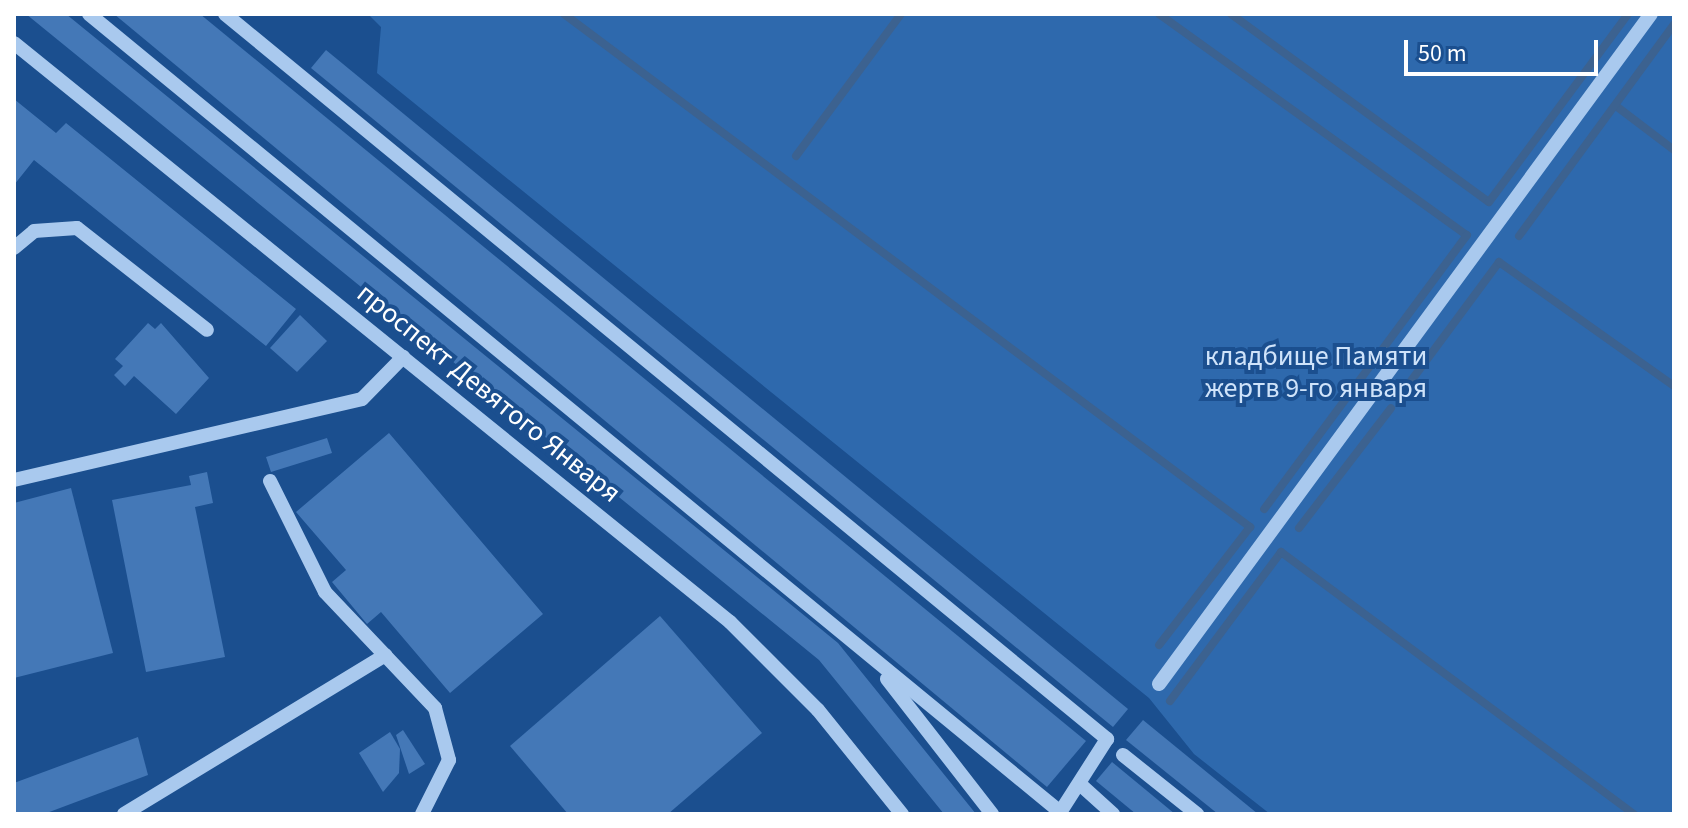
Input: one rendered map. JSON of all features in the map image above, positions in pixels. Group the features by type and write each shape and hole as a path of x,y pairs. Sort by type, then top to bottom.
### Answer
{"street":[{"path":"89,14 1059,813 1082,786 1107,739 225,14"},
{"path":"1159,684 1651,14"},
{"name":"проспект Девятого Января","path":"14,43 771,658 902,814"},
{"path":"14,248 34,231 77,228 207,330"},
{"path":"14,480 362,399 403,357"},
{"path":"270,481 325,592 435,708 446,735 449,760 440,789 422,814"},
{"path":"124,814 385,655"},
{"path":"873,660 992,814"},
{"path":"1123,755 1197,814"},
{"path":"1082,786 1113,814"}],"green space":[{"name":"кладбище Памяти жертв 9-го января","path":"368,14 1674,14 1674,814 1270,814 1194,754 1149,698 377,73 381,27"}],"building":[{"path":"26,14 66,14 838,643 976,814 944,814 819,660"},
{"path":"114,14 200,14 1086,741 1047,787"},
{"path":"326,50 1128,709 1113,727 311,68"},
{"path":"14,99 56,133 66,123 296,309 266,346 34,160 14,185"},
{"path":"300,315 327,341 297,372 270,348"},
{"path":"148,323 155,329 161,323 209,378 176,414 134,376 125,386 114,375 123,366 115,359"},
{"path":"389,433 543,614 450,693 381,612 367,624 332,582 346,570 296,512"},
{"path":"327,438 332,453 271,472 266,457"},
{"path":"207,472 213,503 195,507 225,657 146,672 112,500 191,485 189,476"},
{"path":"71,488 113,653 14,678 14,503"},
{"path":"660,616 762,733 668,814 568,814 510,746"},
{"path":"1143,720 1258,814 1218,814 1126,740"},
{"path":"403,730 425,764 409,774 396,735"},
{"path":"390,732 400,749 399,773 383,792 359,753"},
{"path":"138,737 148,775 44,814 14,814 14,783"},
{"path":"1112,762 1175,814 1136,814 1096,781"}],"waterway":[{"path":"564,14 1250,527 1159,645"},
{"path":"796,156 901,14"},
{"path":"1159,14 1467,235 1264,509"},
{"path":"1231,14 1489,202 1628,14"},
{"path":"1519,236 1674,24"},
{"path":"1616,106 1674,150"},
{"path":"1408,385 1499,262 1674,386"},
{"path":"1299,528 1391,408"},
{"path":"1170,701 1281,552 1634,814"}]}
